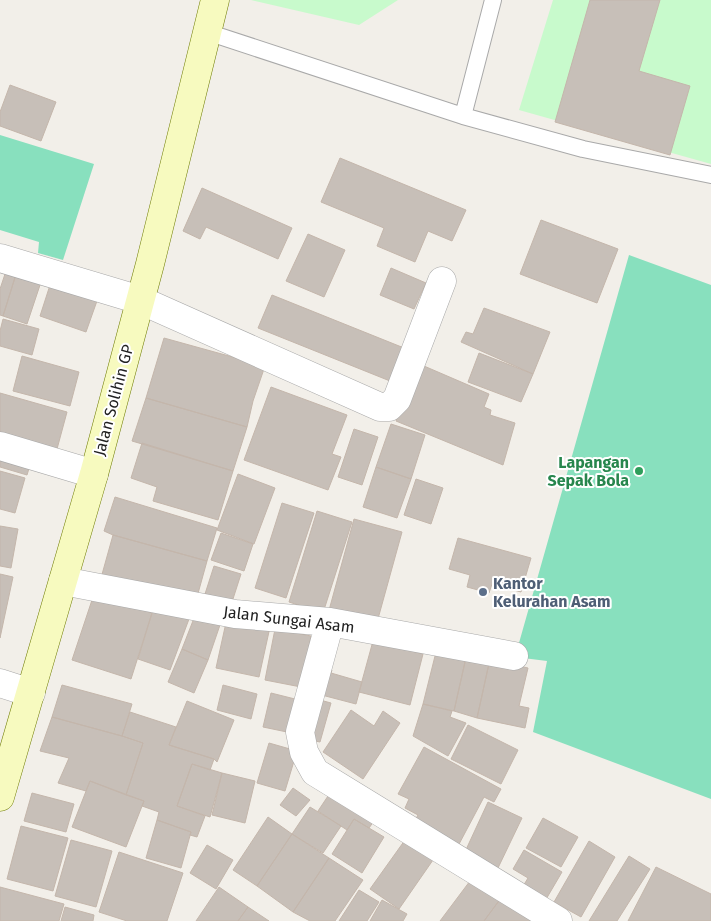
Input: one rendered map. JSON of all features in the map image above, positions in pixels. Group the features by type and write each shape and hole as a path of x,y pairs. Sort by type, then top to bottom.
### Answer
{"main road":[{"name":"Jalan Solihin GP","path":"0,797 94,474 150,264 215,0"}],"street":[{"path":"0,258 140,300 380,407 389,407 397,400 442,281"},
{"path":"0,446 94,474"},
{"name":"Jalan Sungai Asam","path":"63,581 236,614 330,622 514,656"},
{"path":"330,622 300,732 304,752 315,772 558,921"},
{"path":"0,683 31,693"}],"lane":[{"path":"463,116 494,0"},
{"path":"207,32 463,116 583,149 711,175"}],"green space":[{"path":"251,0 398,0 359,25"},
{"path":"553,0 711,0 711,164 519,110"},
{"path":"0,135 94,164 63,260 38,253 39,242 0,230"},
{"name":"Lapangan Sepak Bola","path":"629,255 711,285 711,799 533,732 547,661 515,657"}],"building":[{"path":"590,0 660,0 639,71 690,86 670,155 555,122"},
{"path":"10,85 56,102 41,141 0,126 0,112"},
{"path":"340,158 466,210 452,241 428,231 415,262 377,246 384,228 321,202"},
{"path":"202,188 292,228 278,259 206,227 200,239 183,231"},
{"path":"541,220 618,249 597,303 520,274"},
{"path":"308,234 345,250 324,297 286,281"},
{"path":"7,268 17,271 3,316 0,315 0,289"},
{"path":"391,268 426,283 414,309 380,295"},
{"path":"17,271 42,279 27,324 3,316"},
{"path":"51,282 98,298 86,332 40,316"},
{"path":"272,295 414,352 400,385 258,328"},
{"path":"484,308 550,332 533,374 461,342 466,332 473,334"},
{"path":"3,319 39,329 32,355 0,346 0,331"},
{"path":"164,338 265,366 253,401 247,427 146,398"},
{"path":"479,353 533,374 521,402 468,382"},
{"path":"22,356 79,372 70,406 13,391"},
{"path":"417,363 489,394 484,407 491,410 490,415 515,423 503,465 396,421"},
{"path":"271,387 347,415 332,454 341,457 328,490 244,460"},
{"path":"0,393 67,412 57,449 0,433"},
{"path":"146,398 247,427 233,471 132,441"},
{"path":"391,424 425,435 411,479 376,467"},
{"path":"354,429 378,437 362,485 338,477"},
{"path":"142,443 233,471 218,520 153,501 157,487 131,478"},
{"path":"0,454 31,462 27,475 0,467"},
{"path":"376,467 411,479 397,518 363,507"},
{"path":"0,471 25,478 15,513 0,509"},
{"path":"238,474 275,488 254,544 217,530"},
{"path":"416,479 443,488 431,524 404,515"},
{"path":"115,497 217,528 207,561 104,531"},
{"path":"282,503 314,513 286,598 255,588"},
{"path":"317,511 352,522 323,613 289,602"},
{"path":"354,519 402,532 376,626 328,614"},
{"path":"0,526 18,529 11,568 0,566"},
{"path":"221,533 253,544 244,571 211,560"},
{"path":"113,535 207,561 197,597 101,578"},
{"path":"458,538 531,558 521,592 492,584 489,593 467,587 470,575 449,569"},
{"path":"214,566 241,574 232,602 205,594"},
{"path":"0,574 13,577 0,638"},
{"path":"94,594 152,613 131,679 72,660"},
{"path":"156,608 189,619 170,670 138,659 152,613"},
{"path":"196,613 221,622 208,660 182,649"},
{"path":"227,618 270,627 259,677 216,668"},
{"path":"275,629 311,636 301,687 265,680"},
{"path":"373,641 423,654 410,705 359,692"},
{"path":"437,648 467,653 454,711 423,704"},
{"path":"182,649 208,660 194,693 168,682"},
{"path":"467,653 490,659 477,718 454,711"},
{"path":"490,659 528,668 519,706 529,708 525,728 477,718"},
{"path":"321,667 332,670 331,673 362,682 356,704 314,693"},
{"path":"62,685 132,704 122,736 52,717"},
{"path":"223,685 257,694 251,719 217,710"},
{"path":"271,693 295,699 287,732 263,727"},
{"path":"320,700 331,703 320,742 310,740"},
{"path":"187,701 234,720 217,762 214,759 169,745"},
{"path":"423,704 452,711 450,717 466,723 448,756 413,736"},
{"path":"351,710 374,726 383,711 400,723 363,779 323,752"},
{"path":"130,712 176,727 169,745 214,759 210,770 192,764 177,806 205,816 197,837 190,835 191,832 157,820 159,812 142,806 144,801 126,795 143,743 122,736"},
{"path":"52,717 143,743 126,795 90,781 86,791 58,783 69,758 40,751"},
{"path":"468,725 518,750 501,784 451,759"},
{"path":"269,743 297,751 285,791 257,783"},
{"path":"424,747 501,789 494,802 484,797 458,846 414,822 418,815 405,808 409,799 398,794"},
{"path":"192,764 222,773 210,817 177,806"},
{"path":"222,773 255,781 245,823 212,815"},
{"path":"90,781 144,801 126,847 72,827"},
{"path":"293,788 310,800 296,816 280,805"},
{"path":"32,793 74,804 66,832 24,821"},
{"path":"330,793 379,814 369,828 354,819 347,830 318,811"},
{"path":"488,802 522,818 497,870 464,854"},
{"path":"310,807 341,826 323,853 292,834"},
{"path":"268,817 292,834 257,886 233,870"},
{"path":"543,818 578,837 561,867 526,848"},
{"path":"354,819 384,837 362,873 332,854"},
{"path":"157,820 191,832 181,868 146,858"},
{"path":"21,826 68,838 53,891 7,879"},
{"path":"292,834 329,858 293,912 257,886"},
{"path":"71,840 112,851 96,907 55,896"},
{"path":"405,840 433,860 399,909 370,889"},
{"path":"589,841 615,857 581,917 554,902"},
{"path":"207,845 233,860 216,889 190,873"},
{"path":"524,850 562,872 545,901 522,888 528,878 513,869"},
{"path":"119,852 183,873 167,921 127,921 99,912"},
{"path":"629,856 650,869 617,921 589,921"},
{"path":"329,858 363,880 335,921 310,921 293,912"},
{"path":"656,867 711,894 711,921 628,921"},
{"path":"473,877 501,898 484,921 440,921"},
{"path":"0,887 64,904 59,921 0,921"},
{"path":"219,887 248,907 238,921 196,921"},
{"path":"359,890 379,902 367,921 339,921"},
{"path":"501,898 531,920 484,921"},
{"path":"382,900 407,914 403,921 370,921"},
{"path":"65,907 94,915 93,921 61,921"},
{"path":"248,907 269,921 238,921"}],"place":[{"name":"Lapangan Sepak Bola","path":"639,471"},
{"name":"Kantor Kelurahan Asam","path":"483,592"}]}
